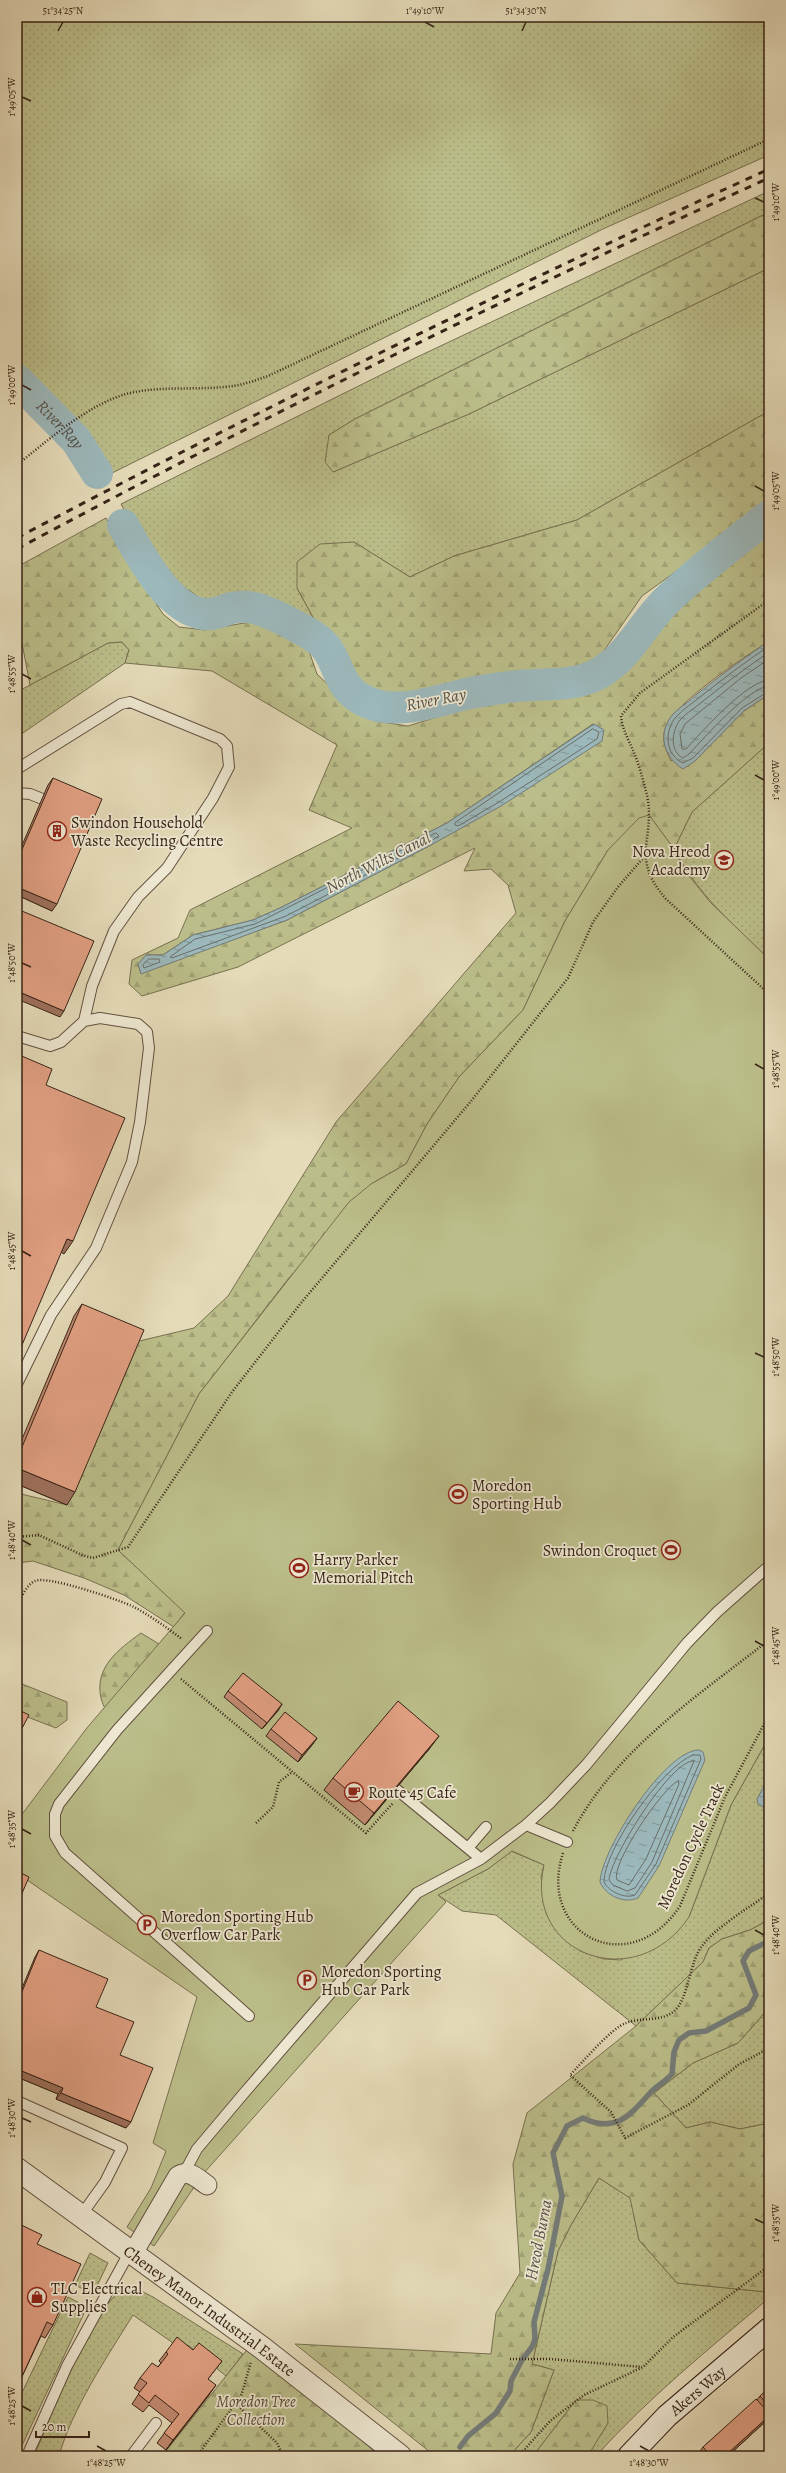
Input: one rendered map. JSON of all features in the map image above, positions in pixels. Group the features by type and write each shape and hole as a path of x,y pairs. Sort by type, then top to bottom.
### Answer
{"street":[{"name":"Cheney Manor Industrial Estate","path":"17,2169 130,2254 261,2347 400,2456"},
{"path":"130,2254 174,2180 184,2173 194,2176 206,2184"},
{"name":"Akers Way","path":"628,2456 690,2396 769,2329"}],"lane":[{"path":"17,769 121,704 130,702 220,739 228,746 229,767 213,798 167,868 138,896 114,931 92,986 84,1021"},
{"path":"17,793 30,794 65,809"},
{"path":"17,1036 50,1046 61,1042 84,1021 100,1018 138,1024 147,1032 149,1048 140,1122 132,1162 96,1248 50,1315 17,1384"},
{"path":"184,2173 197,2149 417,1894 481,1858 526,1825 586,1765 687,1643 717,1612 769,1566"},
{"path":"207,1631 117,1730 59,1804 55,1814 55,1836 65,1853 249,2016"},
{"path":"398,1791 481,1858"},
{"path":"526,1825 567,1842"},
{"path":"468,1848 486,1827"},
{"path":"17,2101 122,2148 105,2182 80,2217"},
{"path":"27,2456 67,2366 130,2254"},
{"path":"131,2456 156,2423"}],"path":[{"path":"17,465 42,445 116,397 131,393 163,389 225,387 243,384 268,376 769,139"},
{"path":"769,600 640,693 624,710 621,723 633,751 647,796 648,812 644,857 653,884 666,899 769,994"},
{"path":"17,1537 39,1535 82,1555 93,1558 128,1547 198,1440 296,1309 467,1106 568,978 593,922 618,887 644,857"},
{"path":"17,1605 28,1587 34,1581 40,1579 52,1581 117,1600 135,1608 192,1647"},
{"name":"Moredon Cycle Track","path":"769,1640 652,1734 592,1801 567,1842 560,1862 559,1894 563,1908 571,1922 583,1932 601,1942 614,1945 637,1943 654,1934 671,1920 680,1906 725,1797 769,1714"},
{"path":"171,1670 366,1833 398,1791"},
{"path":"256,1823 273,1806 279,1782 292,1772"},
{"path":"769,1893 725,1925 702,1946 694,1960 686,1989 674,2012 660,2018 625,2023 605,2040 570,2075 611,2112 625,2138 688,2105 738,2065 769,2048"},
{"path":"519,2456 550,2421 584,2395 643,2367 674,2337 769,2266"},
{"path":"197,2456 236,2404 246,2382 249,2368 261,2347"},
{"path":"510,2359 530,2358 643,2367"},
{"path":"236,2404 277,2443 283,2456"}],"green space":[{"path":"17,17 769,17 769,155 605,228 108,475 17,369"},
{"path":"769,191 769,212 355,419 329,435 333,472 469,414 769,268 769,411 577,520 454,556 410,577 354,542 297,588 314,619 280,605 203,600 178,583 133,527 121,504 415,358"},
{"path":"769,212 769,268 469,414 333,472 325,462 329,435 355,419"},
{"path":"769,411 769,504 642,596 594,665 564,679 495,677 405,700 379,696 356,682 314,619 297,588 297,562 320,544 354,542 410,577 454,556 577,520"},
{"path":"106,518 129,560 163,614 179,627 205,630 255,621 292,634 308,648 317,674 345,701 375,721 408,726 495,699 565,696 605,671 662,607 769,530 769,641 711,681 695,694 671,718 665,729 664,737 665,746 671,761 723,732 744,711 769,694 769,743 692,812 674,849 649,815 608,850 565,921 523,1010 459,1077 427,1124 406,1164 371,1184 288,1279 199,1394 118,1550 185,1612 174,1627 124,1595 84,1578 33,1561 17,1563 17,1493 67,1505 135,1342 194,1328 228,1296 336,1122 516,913 508,885 491,869 464,871 475,848 238,967 142,996 129,984 132,960 178,938 190,910 352,828 309,810 337,745 212,671 125,663 129,650 122,642 108,643 30,685 17,617 17,567","holes":["593,724 431,845 287,920 141,973 138,965 146,955 163,955 193,935 253,920 280,908 447,823"]},
{"path":"122,642 129,650 125,663 17,737 17,692 108,643"},
{"name":"Nova Hreod Academy","path":"769,743 769,959 717,908 693,880 674,849 692,812"},
{"name":"Moredon Sporting Hub","path":"649,815 674,849 686,872 710,902 769,959 769,1737 731,1805 689,1917 667,1941 641,1955 614,1959 589,1954 567,1942 550,1922 542,1896 544,1865 512,1851 488,1869 438,1895 446,1902 203,2174 154,2246 127,2227 151,2188 166,2151 153,2143 197,1997 17,1873 17,1821 86,1729 185,1613 118,1550 199,1394 349,1202 371,1184 406,1164 427,1124 459,1077 523,1010 565,921 608,850 639,818"},
{"path":"141,1633 164,1647 114,1726 101,1698 101,1677 110,1660 117,1652"},
{"path":"17,1682 67,1702 67,1720 56,1728 17,1713"},
{"path":"769,1737 769,1920 750,1930 722,1939 709,1948 703,1962 636,2026 496,1915 462,1911 438,1895 488,1869 511,1851 544,1865 541,1877 546,1912 553,1926 580,1951 604,1959 621,1960 689,1917 731,1805"},
{"path":"769,1920 769,2008 738,2043 693,2063 654,2093 686,2128 710,2122 740,2129 769,2123 769,2288 767,2292 677,2283 639,2240 630,2198 599,2178 571,2225 558,2251 532,2364 554,2370 531,2432 509,2456 435,2456 295,2344 491,2354 496,2313 520,2273 513,2164 527,2113 636,2026 703,1962 709,1948 722,1939 750,1930"},
{"path":"769,2008 769,2123 740,2129 710,2122 686,2128 654,2093 693,2063 738,2043"},
{"path":"599,2178 631,2198 639,2240 677,2283 766,2292 769,2288 769,2298 658,2394 596,2456 587,2456 608,2423 576,2400 533,2456 509,2456 531,2432 554,2370 532,2364 558,2251 571,2225"},
{"path":"90,2253 108,2263 93,2294 75,2285"},
{"path":"129,2285 153,2297 243,2354 226,2376 188,2345 183,2350 133,2315 81,2402 72,2420 59,2456 34,2456 62,2390 89,2334 103,2311 117,2294"},
{"path":"68,2297 87,2307 17,2456 17,2403"},
{"name":"Moredon Tree Collection","path":"250,2346 380,2456 162,2456"},
{"path":"576,2400 593,2400 607,2406 608,2423 589,2454 587,2456 533,2456"}],"water":[{"path":"769,641 769,694 744,711 695,761 683,769 671,758 664,744 665,729 668,721 673,714 697,694"},
{"name":"North Wilts Canal","path":"594,724 604,730 602,741 501,806 431,845 287,920 141,974 138,964 146,955 163,955 193,935 253,920 280,908 447,823"},
{"path":"699,1750 703,1752 705,1760 659,1866 638,1898 627,1900 616,1898 606,1891 600,1882 603,1867 623,1826 653,1783 669,1766 685,1754"},
{"path":"769,1777 769,1805 765,1808 758,1804 757,1799"}],"building":[{"name":"Swindon Household Waste Recycling Centre","path":"53,778 102,799 57,904 17,887 17,861"},
{"path":"17,909 94,941 64,1011 17,991"},
{"path":"17,1054 52,1069 46,1085 125,1118 73,1241 67,1239 22,1345 17,1343"},
{"path":"82,1304 144,1330 75,1492 17,1468 17,1459"},
{"path":"243,1673 282,1704 267,1723 228,1691"},
{"path":"398,1701 439,1736 374,1813 333,1778"},
{"path":"17,1709 29,1715 17,1738"},
{"path":"285,1712 317,1738 302,1755 271,1729"},
{"path":"17,1871 29,1877 17,1905"},
{"path":"39,1950 108,1979 96,2007 134,2022 120,2055 153,2068 131,2122 61,2093 63,2088 17,2069 17,2004"},
{"path":"17,2223 42,2235 37,2244 81,2264 53,2325 47,2322 19,2383 17,2382 17,2287 20,2280 17,2278"},
{"path":"177,2337 193,2350 199,2343 222,2361 208,2379 216,2385 173,2440 164,2433 179,2414 155,2395 149,2403 138,2394 147,2383 140,2378 152,2363 158,2367 168,2354 166,2352"},
{"path":"769,2388 769,2407 760,2396"},
{"path":"756,2399 769,2413 769,2416 725,2456 711,2456 703,2447"}],"waterway":[{"name":"River Ray","path":"17,380 76,440 97,473"},
{"name":"River Ray","path":"123,525 146,564 156,578 178,602 191,610 204,614 239,607 254,608 267,612 310,634 322,643 333,658 349,690 357,696 367,702 379,706 405,707 432,703 470,693 493,689 575,682 602,672 613,664 667,600 704,567 769,516"},
{"name":"Hreod Burna","path":"460,2447 468,2436 496,2413 510,2391 511,2381 522,2360 532,2347 535,2339 534,2322 548,2269 562,2196 553,2153 567,2126 583,2118 605,2124 622,2120 672,2074 674,2052 679,2040 689,2033 706,2031 749,2008 756,1995 743,1961 749,1951 769,1941"}],"railway":[{"path":"17,538 203,441 390,348 579,257 769,169"},
{"path":"17,549 202,452 390,357 579,266 769,178"}],"place":[{"name":"Swindon Household Waste Recycling Centre","path":"57,831"},
{"name":"Nova Hreod Academy","path":"724,860"},
{"name":"Moredon Sporting Hub","path":"458,1494"},
{"name":"Swindon Croquet","path":"671,1550"},
{"name":"Harry Parker Memorial Pitch","path":"299,1568"},
{"name":"Route 45 Cafe","path":"354,1792"},
{"name":"Moredon Sporting Hub Overflow Car Park","path":"147,1925"},
{"name":"Moredon Sporting Hub Car Park","path":"307,1980"},
{"name":"TLC Electrical Supplies","path":"37,2297"}]}
